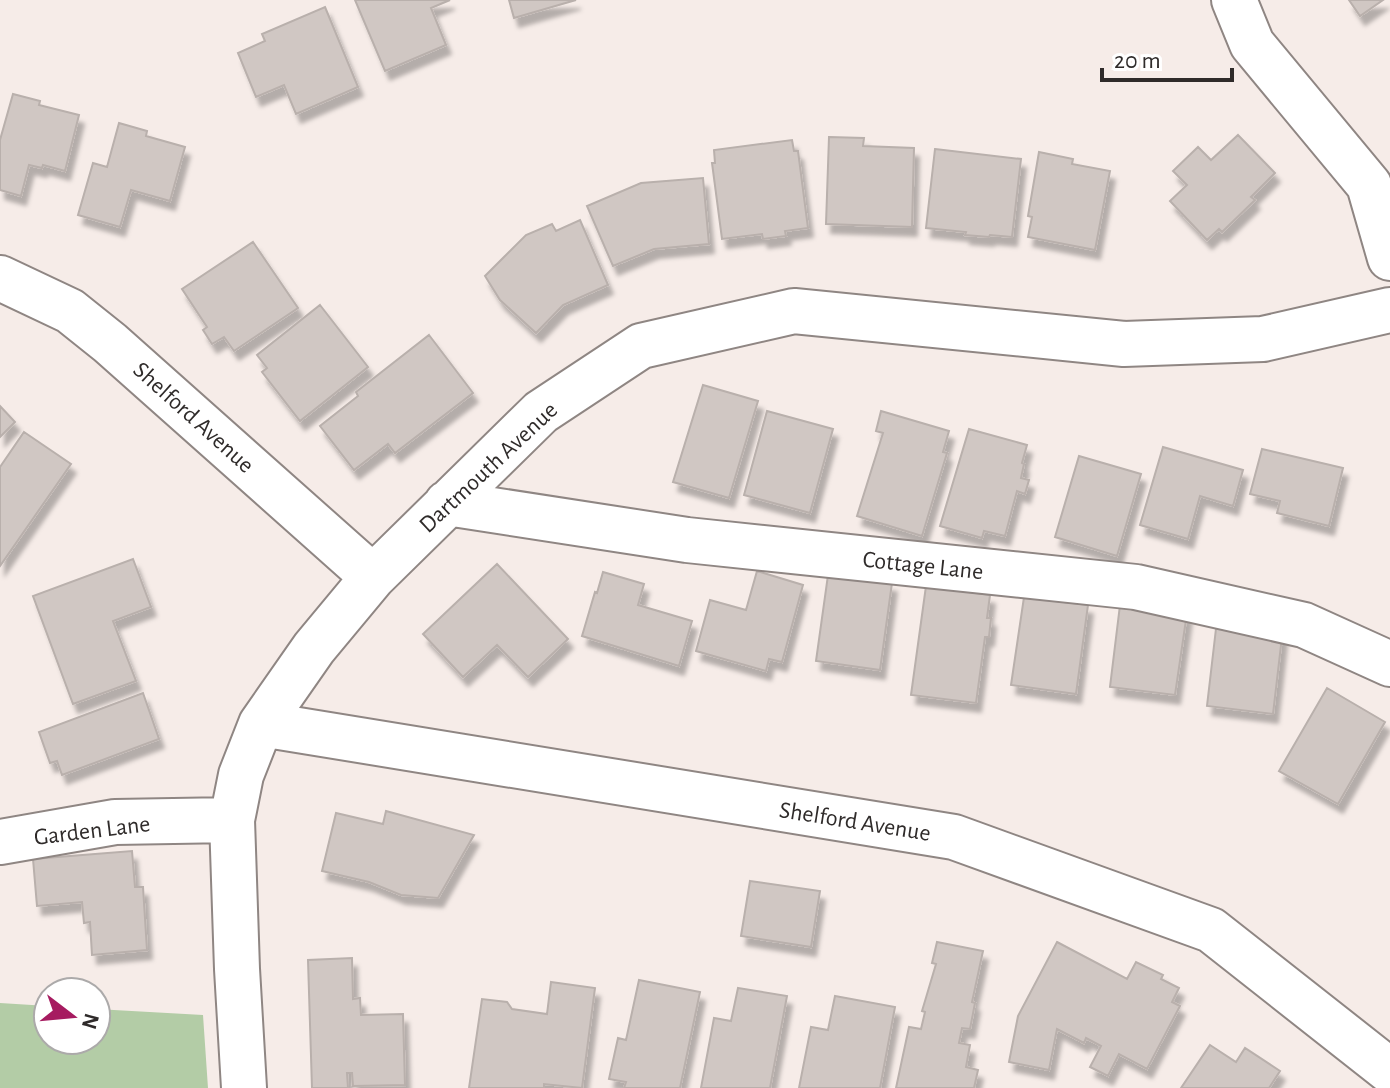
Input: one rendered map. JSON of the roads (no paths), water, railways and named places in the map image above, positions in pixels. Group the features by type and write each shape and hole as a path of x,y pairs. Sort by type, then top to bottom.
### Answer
{"street":[{"path":"1234,0 1252,44 1369,185 1390,258"},
{"name":"Shelford Avenue","path":"0,278 70,311 110,343 373,577"},
{"name":"Dartmouth Avenue","path":"244,1088 232,820 241,775 261,724 314,648 373,577 541,412 641,346 794,311 1124,344 1263,339 1390,310"},
{"name":"Cottage Lane","path":"447,503 687,540 1136,587 1304,625 1390,664"},
{"name":"Shelford Avenue","path":"261,724 954,837 1211,930 1390,1071"},
{"name":"Garden Lane","path":"0,842 115,822 232,820"}]}
